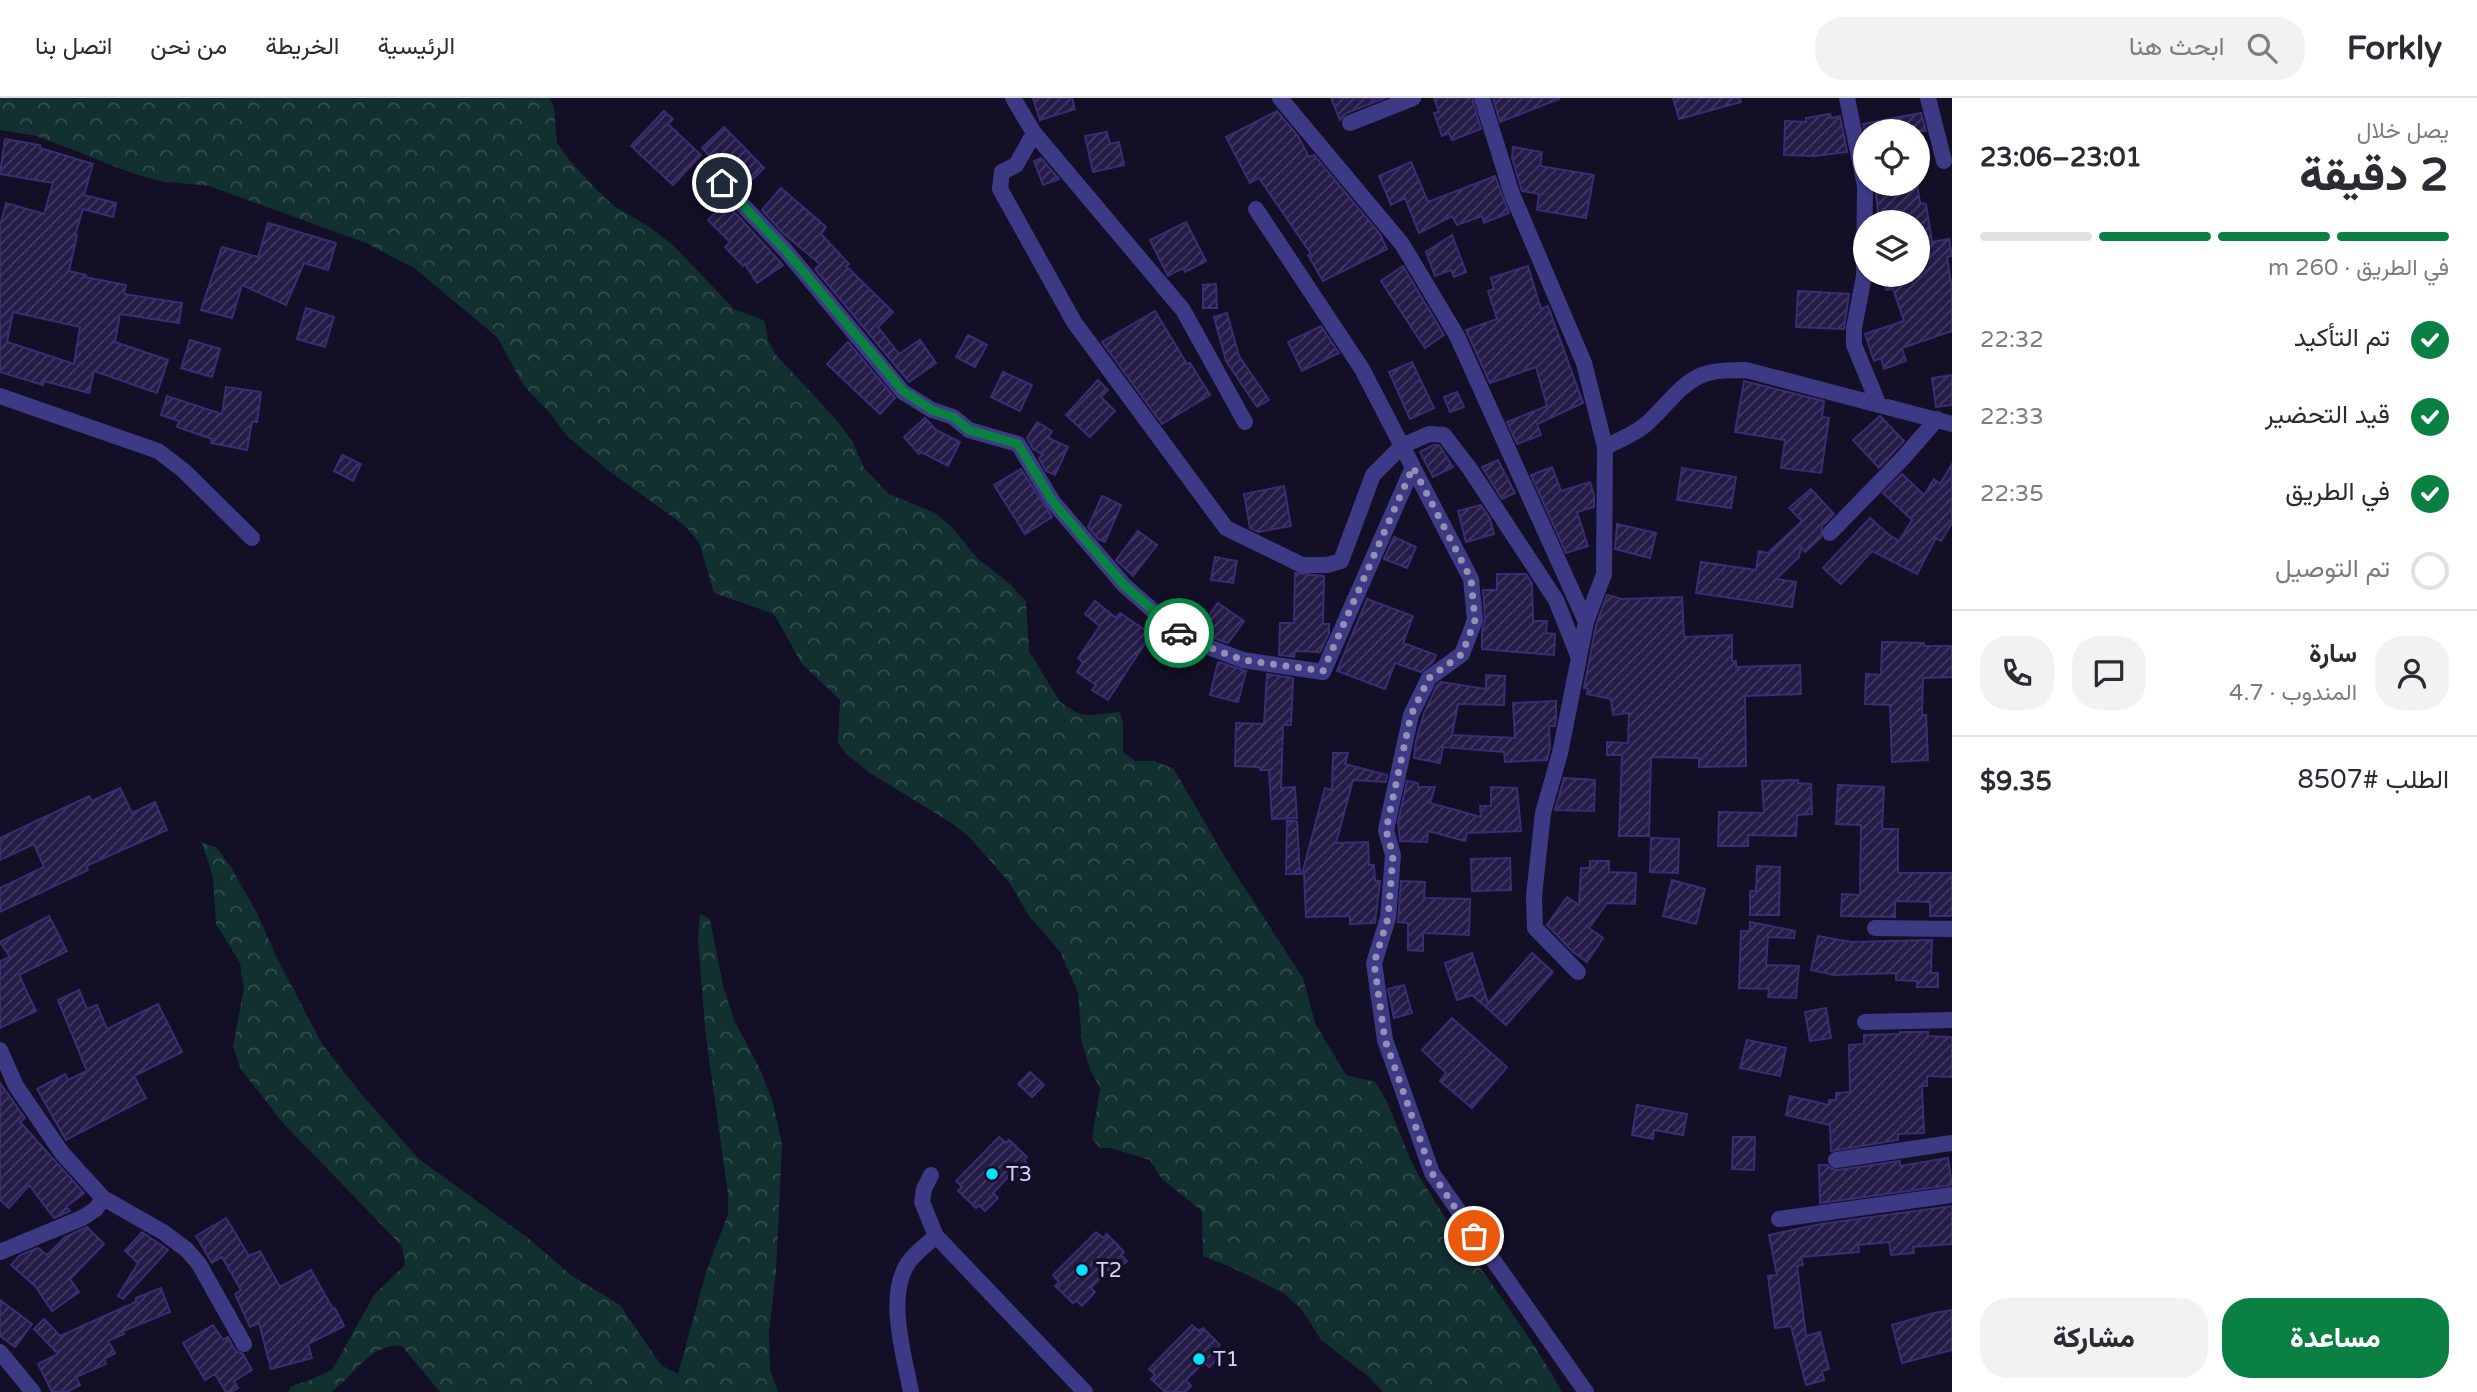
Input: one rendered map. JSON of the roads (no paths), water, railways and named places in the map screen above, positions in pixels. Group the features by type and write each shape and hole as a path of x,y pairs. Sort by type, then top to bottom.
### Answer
{"street":[{"path":"1013,98 1034,133 1183,310 1245,422"},
{"path":"1280,98 1402,244 1457,336 1586,622"},
{"path":"1350,123 1413,98"},
{"path":"1482,98 1513,194 1584,363 1605,447 1604,574 1586,622 1560,753 1543,813 1534,896 1535,928 1578,972"},
{"path":"1847,98 1865,186 1864,276 1854,328 1854,345 1878,403"},
{"path":"1928,98 1944,161"},
{"path":"1034,133 1016,165 1002,172 1000,190 1074,322 1226,528 1302,565 1327,565 1341,561 1373,475 1402,446 1429,434 1444,435 1470,469 1556,600 1578,658"},
{"path":"722,183 786,251 903,391 932,410 953,417 969,430 1018,444 1053,502 1124,585 1184,638 1243,660 1323,671 1413,467"},
{"path":"1256,209 1362,369 1471,579 1475,620 1462,654 1429,678 1411,715 1386,830 1393,855 1388,918 1374,963 1385,1040 1432,1173 1586,1392"},
{"path":"1605,447 1645,425 1681,388 1701,375 1717,371 1746,370 1944,421"},
{"path":"0,396 158,451 183,470 252,538"},
{"path":"1830,533 1944,421"},
{"path":"1875,928 1952,929"},
{"path":"1865,1022 1952,1020"},
{"path":"0,1050 16,1086 54,1142 103,1198 163,1232 187,1250 199,1264 244,1344"},
{"path":"1836,1160 1952,1143"},
{"path":"931,1175 924,1189 922,1202 936,1236 1085,1392"},
{"path":"1779,1219 1952,1195"},
{"path":"0,1252 82,1218 96,1209 103,1198"},
{"path":"911,1392 900,1334 899,1282 909,1262 936,1236"},
{"path":"0,1352 33,1392"}],"place":[{"name":"T3","path":"992,1174"},
{"name":"T2","path":"1082,1270"},
{"name":"T1","path":"1199,1359"}]}
